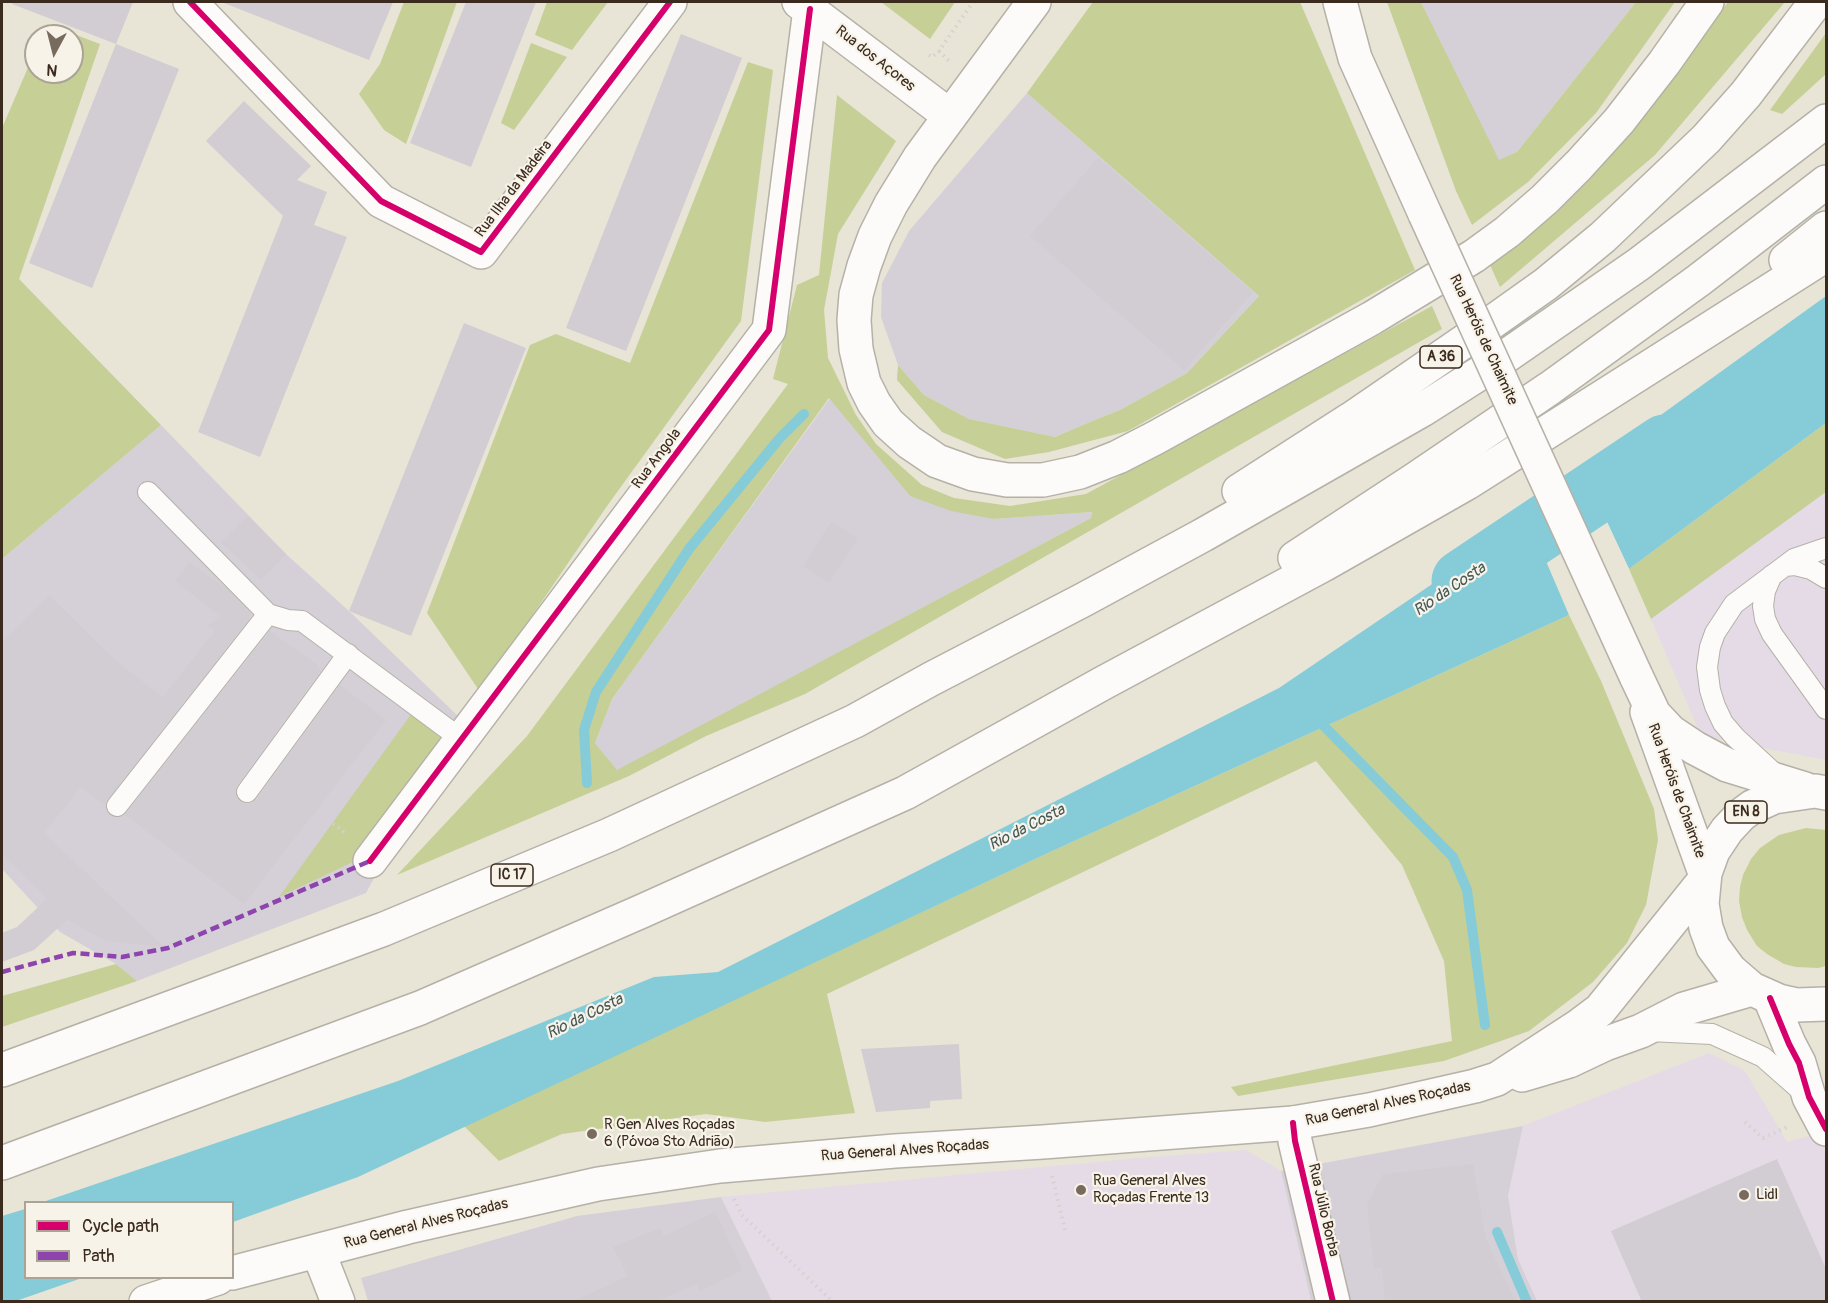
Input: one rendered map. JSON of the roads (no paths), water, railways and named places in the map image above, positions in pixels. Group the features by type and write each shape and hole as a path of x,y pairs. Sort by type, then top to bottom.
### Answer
{"main road":[{"name":"Rua Ilha da Madeira","path":"190,2 381,201 482,252 670,2"},
{"path":"1034,2 920,157 891,204 875,236 864,266 856,295 854,320 856,349 864,383 888,423 909,442 937,461 973,474 1007,480 1043,480 1080,472 1118,457 1372,318 1474,256 1507,232 1579,165 1619,121 1707,2"},
{"name":"Rua Heróis de Chaimite","path":"1340,2 1355,58 1654,714 1671,732 1726,765 1809,789"},
{"name":"A 36","path":"1004,640 1351,419 1546,284 1603,237 1706,139 1746,94 1816,2"},
{"name":"Rua dos Açores","path":"805,5 950,116"},
{"name":"Rua Angola","path":"370,861 769,330 805,5"},
{"path":"1004,640 1203,535 1422,410 1519,348 1639,264 1827,121"},
{"path":"1105,682 1550,388 1699,280 1827,182"},
{"path":"1589,405 1827,228"},
{"path":"2,1163 420,1008 630,917 905,793 1323,565 1457,489 1827,255"},
{"name":"IC 17","path":"2,1070 384,929 609,835 855,721 1004,640"},
{"name":"Rua Heróis de Chaimite","path":"1636,676 1654,735 1704,877"},
{"name":"Rua General Alves Roçadas","path":"1809,789 1774,797 1752,807 1742,815 1720,839 1713,851 1704,877 1702,904 1704,920 1713,947 1730,970 1761,994 1797,1005 1827,1004"},
{"name":"Rua General Alves Roçadas","path":"234,1272 548,1194 598,1184 720,1166 895,1151 1043,1143 1293,1123 1369,1110 1497,1079 1600,1010 1642,960 1704,877"},
{"path":"1761,994 1799,1063 1801,1111 1827,1129"},
{"name":"Rua General Alves Roçadas","path":"1497,1079 1505,1080 1569,1061 1605,1044 1641,1031 1684,1009 1761,994"},
{"name":"Rua Júlio Borba","path":"1293,1123 1294,1141 1333,1302"},
{"path":"318,1251 338,1302"},
{"path":"146,1302 215,1279"}],"lane":[{"path":"148,492 268,614 288,620 302,621 461,739"},
{"path":"1809,789 1751,754 1723,723 1710,690 1707,667 1715,633 1734,604 1794,559 1827,548"},
{"path":"1827,578 1796,565 1778,570 1765,591 1763,606 1765,619 1772,634 1827,710"},
{"path":"117,806 268,614"},
{"path":"247,792 348,654"},
{"path":"1641,1031 1712,1034 1763,1057 1801,1111"}],"water":[{"path":"1826,296 1826,423 1629,569 1583,471"},
{"path":"1528,519 1569,615 1048,853 358,1177 234,1222 234,1201 46,1201 398,1081 654,977 718,972 1279,688"},
{"path":"24,1209 24,1279 79,1279 16,1301 2,1301 2,1216"}],"waterway":[{"path":"587,783 584,730 596,692 689,549 779,439 804,414"},
{"name":"Rio da Costa","path":"1463,581 1665,446"},
{"path":"1315,717 1453,857 1467,890 1485,1025"},
{"path":"1497,1232 1527,1302"}],"place":[{"name":"R Gen Alves Roçadas 6 (Póvoa Sto Adrião)","path":"592,1134"},
{"name":"Rua General Alves Roçadas Frente 13","path":"1081,1190"},
{"name":"Lidl","path":"1744,1195"}]}
